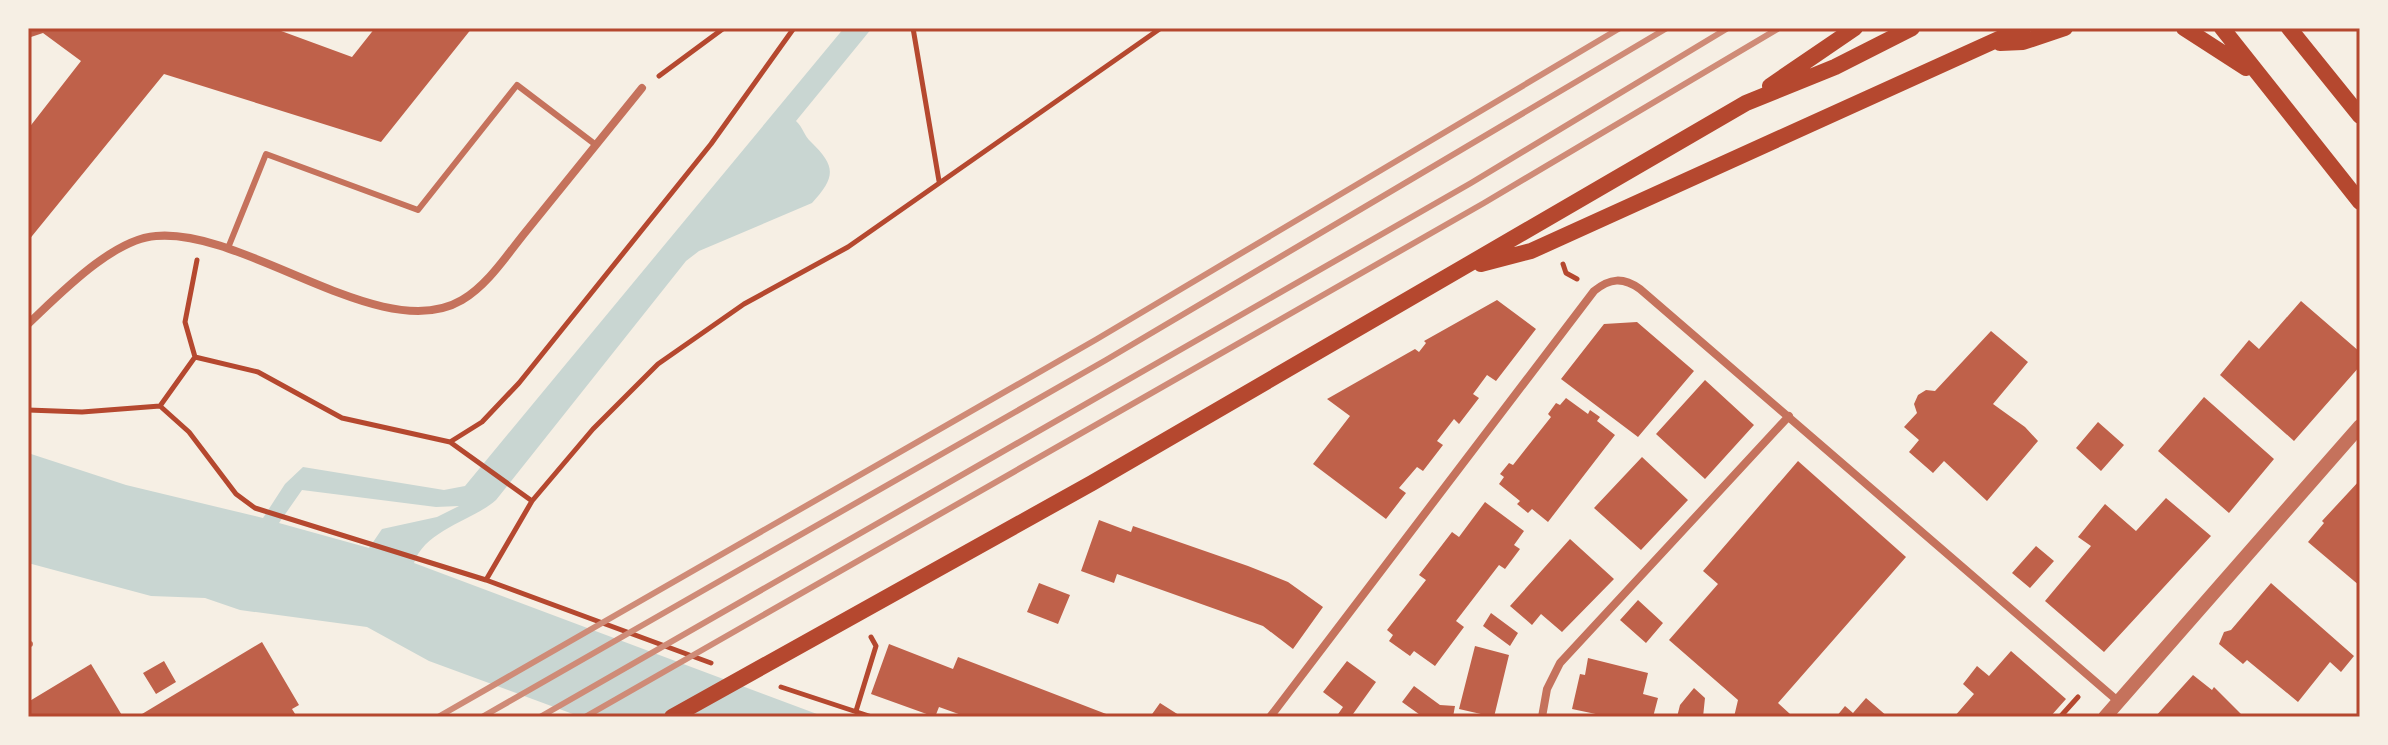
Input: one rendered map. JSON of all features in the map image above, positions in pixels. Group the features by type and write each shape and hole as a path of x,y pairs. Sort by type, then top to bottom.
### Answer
{"main road":[{"path":"672,717 1092,483 1746,103 1855,28"},
{"path":"1746,103 1835,67 1912,28"},
{"path":"1460,269 1531,251 2023,28"},
{"path":"1991,43 2023,42 2065,28"},
{"path":"2184,28 2234,58 2264,83"},
{"path":"2222,28 2360,202"},
{"path":"2289,28 2360,116"}],"street":[{"path":"28,324 82,275 131,244 154,235 202,239 380,306 424,311 443,308 462,300 497,267 642,88"},
{"path":"1270,717 1594,291 1612,280 1632,284 2119,702"},
{"path":"1542,717 1547,689 1560,663 1789,416"},
{"path":"2105,717 2360,426"},
{"path":"2341,447 2360,436"}],"lane":[{"path":"228,248 266,154 418,210 517,85 596,145"}],"path":[{"path":"642,88 724,28"},
{"path":"450,442 482,422 519,383 711,144 794,28"},
{"path":"913,28 939,181"},
{"path":"486,580 532,501 593,429 658,364 744,304 848,247 1161,28"},
{"path":"195,357 185,322 202,239"},
{"path":"1566,273 1576,279"},
{"path":"195,357 258,372 342,418 450,442 532,501"},
{"path":"160,406 195,357"},
{"path":"28,410 82,412 160,406 189,432 236,494 255,508 486,580 715,665"},
{"path":"856,711 876,646"},
{"path":"804,692 872,717"}],"shaded area":[{"path":"844,28 872,28 796,121 829,165 829,179 820,194 812,203 699,251 686,261 496,500 438,534 428,542 414,563 825,717 581,717 429,661 367,627 240,610 205,598 151,596 28,563 28,453 126,485 263,518 285,484 303,467 444,490 465,486","holes":["302,490 436,507 459,506 437,517 382,529 369,548 279,523"]}],"building":[{"path":"28,28 273,28 352,57 375,28 472,28 381,142 164,74 28,241 28,129 81,61 43,33 28,38"},
{"path":"1497,300 1536,329 1496,381 1487,375 1473,394 1479,398 1459,424 1454,419 1437,441 1443,445 1423,471 1417,467 1399,488 1406,493 1386,519 1313,464 1350,416 1327,399 1415,349 1419,352 1426,343 1424,341"},
{"path":"2301,301 2360,352 2360,366 2294,441 2220,375 2249,340 2259,349"},
{"path":"1637,322 1694,371 1638,437 1561,379 1604,324"},
{"path":"1991,331 2028,362 1993,404 2025,427 2038,441 1987,501 1944,461 1933,473 1909,452 1919,440 1904,427 1917,413 1914,404 1918,395 1926,390 1935,391"},
{"path":"1705,380 1754,425 1705,479 1656,434"},
{"path":"2204,397 2274,459 2229,513 2158,451"},
{"path":"1566,398 1588,414 1590,410 1600,417 1597,421 1615,435 1548,522 1532,509 1528,513 1517,504 1520,501 1499,484 1504,477 1500,474 1509,463 1513,465 1551,417 1548,414 1556,403 1560,405"},
{"path":"2098,422 2124,445 2101,471 2076,448"},
{"path":"1642,457 1688,500 1641,550 1594,508"},
{"path":"1798,461 1906,557 1778,703 1790,714 1788,717 1734,717 1738,700 1669,640 1718,584 1703,571"},
{"path":"2360,480 2360,586 2308,542 2324,523 2322,521"},
{"path":"2166,498 2211,536 2104,652 2045,601 2091,546 2078,537 2105,504 2136,531"},
{"path":"1485,502 1524,531 1514,545 1520,549 1505,569 1499,565 1456,621 1464,627 1435,666 1414,651 1410,656 1389,641 1393,635 1387,630 1426,580 1419,575 1452,532 1459,537"},
{"path":"1099,520 1131,532 1133,526 1248,566 1288,582 1323,607 1293,649 1263,626 1117,574 1114,583 1081,571"},
{"path":"1570,539 1614,579 1562,632 1541,614 1532,625 1510,606"},
{"path":"2036,546 2054,561 2030,588 2012,573"},
{"path":"1039,583 1070,595 1058,624 1027,612"},
{"path":"2271,583 2354,656 2341,672 2330,662 2298,702 2247,660 2243,664 2219,644 2224,632 2231,630"},
{"path":"1638,600 1663,623 1646,643 1620,620"},
{"path":"1491,613 1518,633 1510,646 1483,626"},
{"path":"262,642 299,705 292,709 297,717 137,717"},
{"path":"889,644 953,669 958,657 1114,717 967,717 939,707 935,717 871,694"},
{"path":"1475,646 1509,655 1494,717 1459,709"},
{"path":"2011,651 2066,699 2050,717 1954,717 1974,694 1963,684 1977,666 1989,676"},
{"path":"1588,658 1648,673 1643,694 1658,698 1653,717 1610,717 1572,709 1580,674 1585,675"},
{"path":"164,661 176,682 156,694 143,673"},
{"path":"1347,661 1376,682 1353,714 1357,717 1336,717 1343,707 1323,692"},
{"path":"91,664 123,717 28,717 28,702"},
{"path":"2193,675 2212,690 2214,687 2244,717 2155,717"},
{"path":"1414,686 1440,705 1455,706 1453,717 1423,717 1402,702"},
{"path":"1694,688 1705,698 1703,717 1677,717 1680,705"},
{"path":"1866,698 1888,717 1836,717 1845,706 1853,713"},
{"path":"1160,703 1182,717 1150,717"}],"railway":[{"path":"438,717 1097,339 1620,28"},
{"path":"482,717 1106,360 1667,28"},
{"path":"540,717 1471,183 1728,28"},
{"path":"585,717 1484,203 1779,28"}]}
